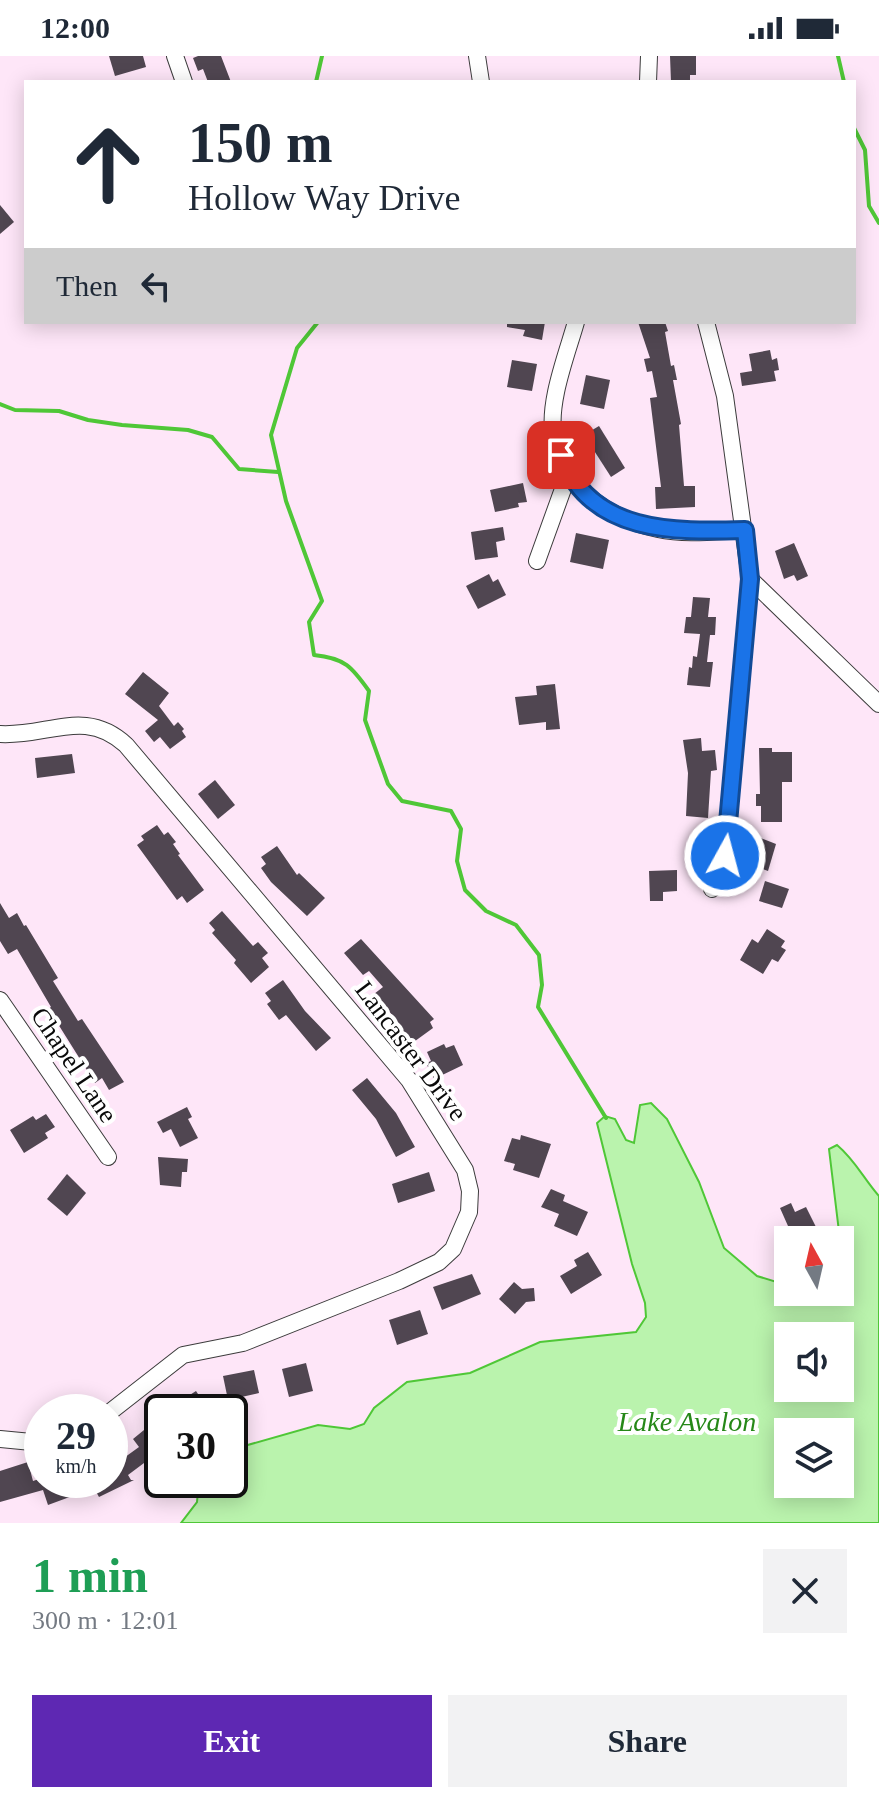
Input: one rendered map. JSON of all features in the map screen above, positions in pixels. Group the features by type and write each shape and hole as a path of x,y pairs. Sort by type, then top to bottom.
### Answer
{"street":[{"path":"175,56 183,80"},
{"path":"477,56 481,80"},
{"path":"648,80 649,56"},
{"path":"576,324 555,407 554,436 568,475 583,495 606,509 660,530 745,530"},
{"path":"707,324 725,396 750,579 725,856 712,889"},
{"path":"537,561 568,475"},
{"path":"750,579 879,704"},
{"name":"Lancaster Drive","path":"0,734 66,726 100,727 126,745 409,1080 454,1149 465,1170 470,1191 469,1212 462,1234 453,1249 439,1262 243,1343 183,1355 128,1398"},
{"name":"Chapel Lane","path":"0,1000 108,1157"},
{"path":"0,1439 24,1441"}],"water":[{"name":"Lake Avalon","path":"651,1103 667,1119 699,1182 724,1248 757,1276 774,1281 774,1306 854,1306 854,1226 838,1226 829,1149 837,1145 879,1196 879,1523 181,1523 197,1498 248,1498 248,1445 318,1425 350,1429 364,1424 374,1408 407,1382 470,1373 540,1342 636,1332 646,1317 645,1303 632,1264 597,1123 605,1116 615,1119 626,1140 634,1143 640,1105"}],"building":[{"path":"109,56 143,56 146,67 115,76"},
{"path":"221,56 230,80 207,80 203,69 198,71 193,58"},
{"path":"670,56 696,56 696,75 690,75 690,80 671,80"},
{"path":"0,205 14,222 0,234"},
{"path":"507,324 545,324 542,340 523,336 525,330 507,327"},
{"path":"639,324 666,324 671,366 674,365 677,380 673,380 681,424 684,486 695,486 695,507 656,509 655,487 661,487 650,398 657,397 652,371 647,372 644,359 650,358"},
{"path":"770,350 772,360 777,358 779,370 774,371 776,381 742,386 740,373 752,371 749,354"},
{"path":"512,360 537,364 532,391 507,387"},
{"path":"586,375 610,380 604,409 580,404"},
{"path":"599,426 625,468 611,477 584,435"},
{"path":"523,483 527,502 495,512 490,490"},
{"path":"503,527 505,540 496,542 498,557 475,560 471,532"},
{"path":"576,533 609,540 603,569 570,562"},
{"path":"794,543 808,576 797,581 794,575 784,579 775,551"},
{"path":"489,574 493,582 498,579 506,595 478,609 466,586"},
{"path":"693,597 710,598 708,617 716,617 715,635 710,635 707,662 713,662 710,687 687,685 689,667 692,668 693,656 697,657 700,634 684,633 686,617 691,617"},
{"path":"143,672 169,693 159,706 174,726 178,722 184,729 182,731 186,737 170,749 160,737 154,742 145,731 158,720 125,694"},
{"path":"555,684 560,729 546,730 546,722 519,725 515,697 537,695 536,686"},
{"path":"701,738 702,751 715,750 717,770 711,771 708,818 686,816 688,773 683,740"},
{"path":"759,748 772,748 772,752 792,752 792,782 782,782 782,822 761,822 761,806 756,806 756,794 760,794"},
{"path":"72,754 75,773 37,778 35,758"},
{"path":"215,780 235,805 218,819 198,794"},
{"path":"157,825 164,835 168,832 176,842 173,844 178,855 204,890 187,903 182,896 177,900 137,845 144,840 141,836"},
{"path":"753,835 776,844 768,871 746,863"},
{"path":"277,846 297,875 299,873 325,898 307,916 271,882 261,868 266,864 261,857"},
{"path":"677,870 677,891 663,892 663,901 650,901 649,871"},
{"path":"765,881 789,889 782,908 759,901"},
{"path":"0,903 9,918 17,913 26,925 58,978 53,981 78,1021 82,1019 124,1082 109,1090 102,1078 95,1083 58,1024 53,1027 44,1012 51,1007 17,949 8,954 0,941"},
{"path":"222,911 253,946 258,942 268,953 262,958 269,967 251,983 212,933 215,930 209,923"},
{"path":"767,929 785,941 781,947 786,950 778,962 772,959 763,974 740,960 752,939 758,943"},
{"path":"361,939 434,1019 430,1022 433,1028 411,1044 374,994 383,987 369,971 363,975 344,953"},
{"path":"283,980 305,1011 331,1038 316,1051 286,1015 279,1020 267,1004 271,1001 265,993"},
{"path":"444,1044 446,1048 454,1045 463,1065 434,1079 426,1063 431,1061 427,1052"},
{"path":"367,1078 396,1113 415,1147 396,1157 376,1119 352,1090"},
{"path":"187,1107 192,1117 188,1119 198,1138 180,1147 171,1129 163,1133 157,1122"},
{"path":"46,1114 55,1127 45,1133 48,1138 24,1153 10,1130 33,1116 36,1120"},
{"path":"521,1135 551,1144 539,1178 513,1170 515,1164 504,1161 512,1138 520,1140"},
{"path":"158,1157 188,1159 187,1172 182,1172 181,1187 160,1185"},
{"path":"429,1172 435,1191 398,1203 392,1184"},
{"path":"67,1174 86,1193 67,1216 47,1199"},
{"path":"551,1189 565,1195 563,1201 588,1212 577,1236 554,1226 559,1214 541,1207"},
{"path":"791,1203 795,1212 806,1207 816,1226 788,1226 780,1208"},
{"path":"588,1252 602,1275 571,1294 560,1276 577,1266 574,1260"},
{"path":"472,1274 481,1294 442,1310 433,1287"},
{"path":"514,1282 522,1289 534,1288 535,1301 526,1302 515,1314 499,1299"},
{"path":"420,1310 428,1334 397,1345 389,1320"},
{"path":"306,1363 313,1391 289,1397 282,1369"},
{"path":"254,1370 259,1393 227,1394 223,1376"},
{"path":"144,1430 144,1463 128,1475 128,1455 139,1447 133,1439"},
{"path":"24,1463 24,1495 0,1502 0,1471"},
{"path":"46,1498 67,1498 48,1505"}],"waterway":[{"path":"316,80 322,56"},
{"path":"838,56 844,80"},
{"path":"856,132 865,150 869,206 879,223"},
{"path":"316,324 297,348 271,435 286,501 322,601 309,622 314,655 341,661 369,691 365,720 388,784 402,801 451,811 461,829 457,861 465,890 486,911 516,925 539,955 542,985 538,1007 606,1118"},
{"path":"0,404 15,410 59,411 88,420 122,425 188,430 212,437 239,469 278,472"}],"route":[{"path":"561,455 568,475 583,495 632,521 660,530 745,530 750,579 725,856"}]}
